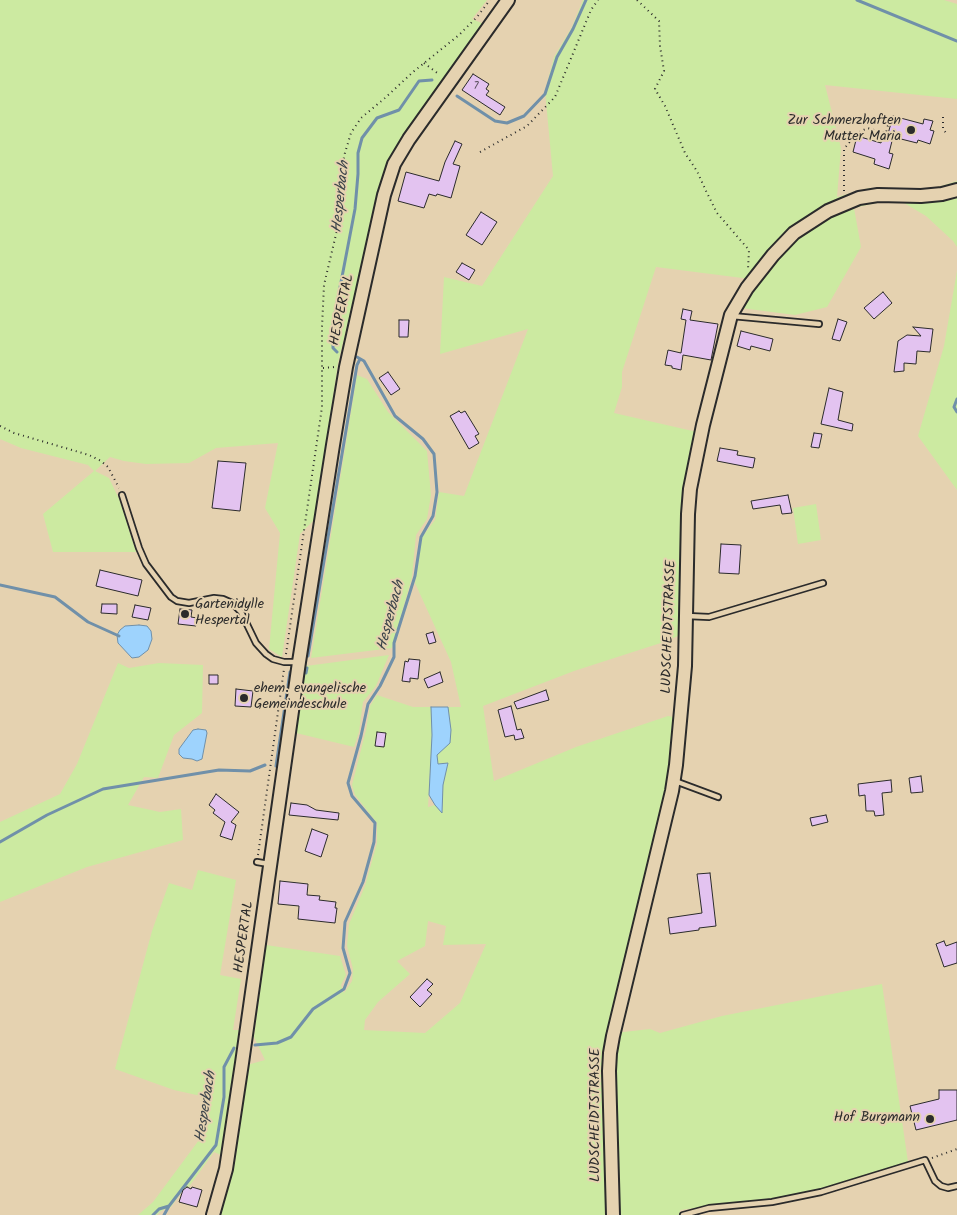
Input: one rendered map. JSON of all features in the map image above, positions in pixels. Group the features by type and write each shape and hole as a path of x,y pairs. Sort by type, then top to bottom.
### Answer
{"main road":[{"name":"HESPERTAL","path":"213,1215 226,1169 299,662 346,366 384,195 394,164 409,140 508,0"},
{"name":"LUDSCHEIDTSTRASSE","path":"613,1215 610,1053 674,780 685,666 690,489 731,316 747,288 773,254 794,234 828,211 859,198 878,195 921,196 957,190"}],"lane":[{"path":"731,316 819,324"},
{"path":"122,495 146,564 171,597 177,601 189,603 214,598 232,603 241,612 256,643 273,659 284,662 299,662"},
{"path":"687,616 708,617 823,583"},
{"path":"674,780 718,797"},
{"path":"257,862 270,864"},
{"path":"684,1215 709,1208 772,1202 821,1192 925,1160 936,1181 941,1186 948,1188 957,1186"}],"path":[{"path":"257,862 284,662 322,407 324,285 340,212 344,156 351,133 361,118 459,35 477,17 490,0"},
{"path":"480,152 527,126 555,97 591,10 598,0"},
{"path":"638,0 659,21 664,71 655,89 665,106 685,153 697,171 717,213 749,250 748,270"},
{"path":"424,63 450,82"},
{"path":"943,117 943,128 946,133"},
{"path":"844,187 844,149 856,134 867,128 886,132 890,125 868,120"},
{"path":"0,426 14,433 89,455 101,461 108,467 122,495"},
{"path":"925,1160 957,1149"}],"green space":[{"path":"0,0 487,0 472,19 484,24 404,134 385,169 338,363 315,519 300,534 282,657 269,649 280,533 265,508 278,443 216,448 189,463 146,464 110,457 95,471 109,478 120,501 136,552 53,552 43,514 94,471 88,465 21,448 0,439"},
{"path":"583,0 944,0 957,4 957,99 825,85 841,148 837,197 869,188 935,188 957,181 957,247 926,216 904,203 881,202 854,208 861,247 827,307 795,315 741,308 758,280 656,267 622,372 622,387 614,413 697,432 682,634 667,641 574,671 483,706 494,781 576,747 668,716 673,717 667,780 651,854 606,1034 650,1029 660,1033 722,1016 882,984 908,1162 861,1179 789,1196 680,1210 680,1215 220,1215 235,1163 247,1065 265,1060 254,1037 266,945 340,956 346,975 341,985 344,993 352,981 353,969 347,946 349,924 365,886 377,843 377,823 355,795 352,785 370,706 377,695 413,707 431,707 432,735 428,807 435,805 442,812 443,785 448,763 438,764 437,755 451,730 448,707 461,707 451,662 415,583 422,537 435,520 439,492 464,496 528,329 440,354 444,277 482,286 553,176 545,91 554,57 572,27","holes":["428,921 446,926 443,945 486,944 460,1003 425,1033 364,1030 365,1020 378,1002 410,974 397,961 425,946"]},
{"path":"957,271 957,490 918,436 944,346"},
{"path":"357,375 367,379 388,412 427,451 431,495 427,519 416,535 412,577 392,648 311,658"},
{"path":"816,504 821,540 798,544 793,508"},
{"path":"389,655 376,686 363,702 359,732 354,747 296,733 306,666"},
{"path":"118,663 129,668 159,663 203,665 202,713 174,735 158,778 144,777 128,805 160,812 181,809 183,840 87,867 0,902 0,822 60,794 77,764"},
{"path":"198,870 236,880 220,975 241,979 233,1030 242,1030 225,1142 221,1155 214,1152 188,1188 183,1190 171,1207 157,1215 138,1215 153,1202 202,1136 201,1096 174,1090 115,1069 152,931 169,883 192,890"}],"water":[{"path":"125,626 147,626 151,631 152,639 148,650 139,657 132,658 118,643 117,635"},
{"path":"431,707 448,707 451,730 450,743 437,755 438,764 448,763 443,785 442,813 429,795 432,735"},
{"path":"193,730 206,730 207,733 202,759 197,761 183,758 179,754 179,749"}],"building":[{"path":"473,74 489,84 486,89 489,91 486,95 505,107 500,115 462,90"},
{"path":"893,116 923,124 924,119 933,121 930,130 934,131 930,144 918,140 917,143 893,137 889,153 893,154 889,169 874,164 875,159 853,152 857,136 881,143 883,133 888,134"},
{"path":"455,141 462,144 453,164 460,166 451,198 429,194 424,208 398,201 406,172 439,181"},
{"path":"481,212 497,222 482,245 466,235"},
{"path":"462,263 475,270 469,280 456,272"},
{"path":"883,292 892,303 874,319 864,308"},
{"path":"683,309 692,311 690,320 718,324 711,360 683,355 681,370 665,365 668,350 681,353 686,320 681,319"},
{"path":"838,319 847,322 840,341 832,339"},
{"path":"399,320 409,320 408,337 399,337"},
{"path":"913,327 933,329 930,352 917,351 916,364 904,363 904,371 894,372 898,341 907,335 921,336"},
{"path":"741,331 773,339 770,351 751,346 750,350 737,346"},
{"path":"388,372 400,389 391,395 379,378"},
{"path":"829,388 843,392 838,420 853,424 852,431 821,424"},
{"path":"459,411 461,413 465,411 479,434 475,436 479,443 469,449 450,416"},
{"path":"814,433 822,434 819,448 811,447"},
{"path":"720,448 738,451 737,455 755,458 753,468 717,461"},
{"path":"218,461 246,463 240,511 212,508"},
{"path":"788,495 792,513 782,514 780,505 753,509 751,501"},
{"path":"721,544 741,545 739,574 719,573"},
{"path":"100,570 142,580 138,596 96,586"},
{"path":"102,604 117,604 117,614 101,613"},
{"path":"135,605 151,608 148,620 132,617"},
{"name":"Gartenidylle Hespertal","path":"180,609 192,610 191,617 197,618 196,626 178,624"},
{"path":"433,632 436,642 429,644 426,634"},
{"path":"409,659 420,660 418,679 410,678 410,682 402,681 405,661 408,662"},
{"path":"440,672 443,682 428,688 424,679"},
{"path":"209,675 218,675 218,684 209,684"},
{"name":"ehem. evangelische Gemeindeschule","path":"236,689 253,691 251,707 235,706"},
{"path":"546,690 549,700 517,709 514,702"},
{"path":"511,706 517,730 521,729 524,738 515,740 514,735 505,737 498,710"},
{"path":"377,732 386,733 384,747 375,746"},
{"path":"921,776 923,792 911,793 909,778"},
{"path":"891,780 892,792 882,793 884,815 875,816 874,811 866,811 865,795 859,796 858,784"},
{"path":"216,794 239,812 231,822 236,825 232,840 220,836 225,822 213,813 215,810 209,805"},
{"path":"291,803 307,805 316,810 339,813 338,820 289,815"},
{"path":"826,815 828,822 812,826 810,818"},
{"path":"312,829 328,835 321,857 305,851"},
{"path":"710,873 716,926 670,934 668,918 702,913 697,874"},
{"path":"280,881 308,884 307,895 320,896 319,900 336,902 335,923 298,919 299,906 278,904"},
{"path":"944,941 946,946 957,942 957,963 944,967 936,944"},
{"path":"427,979 433,984 427,990 432,994 420,1007 410,997"},
{"path":"939,1090 957,1090 957,1120 916,1130 910,1106 939,1099"},
{"path":"187,1187 202,1190 197,1207 179,1202 183,1190"}],"waterway":[{"name":"Hesperbach","path":"457,96 495,121 507,123 524,116 545,94 557,57 573,29 586,0"},
{"path":"857,0 957,41"},
{"name":"Hesperbach","path":"337,352 333,348 333,324 355,209 358,153 362,138 377,118 399,110 419,81 432,80"},
{"name":"Hesperbach","path":"255,1045 277,1043 291,1037 313,1009 344,989 350,973 343,948 345,922 363,882 374,842 375,823 352,796 348,783 368,704 380,686 394,657 394,643 415,576 421,537 433,516 437,492 434,454 423,439 395,416 364,361 357,357"},
{"path":"308,656 357,365 360,359"},
{"path":"957,399 954,407 957,412"},
{"path":"0,585 55,597 88,622 119,636"},
{"path":"306,673 307,668"},
{"path":"276,766 290,672"},
{"path":"0,842 47,815 103,789 219,770 250,771 265,765"},
{"name":"Hesperbach","path":"164,1215 216,1145 224,1097 224,1067 234,1048"},
{"path":"153,1215 159,1209 169,1206"}],"place":[{"name":"Zur Schmerzhaften Mutter Maria","path":"911,130"},
{"name":"Gartenidylle Hespertal","path":"185,614"},
{"name":"ehem. evangelische Gemeindeschule","path":"244,698"},
{"name":"Hof Burgmann","path":"930,1119"}]}
